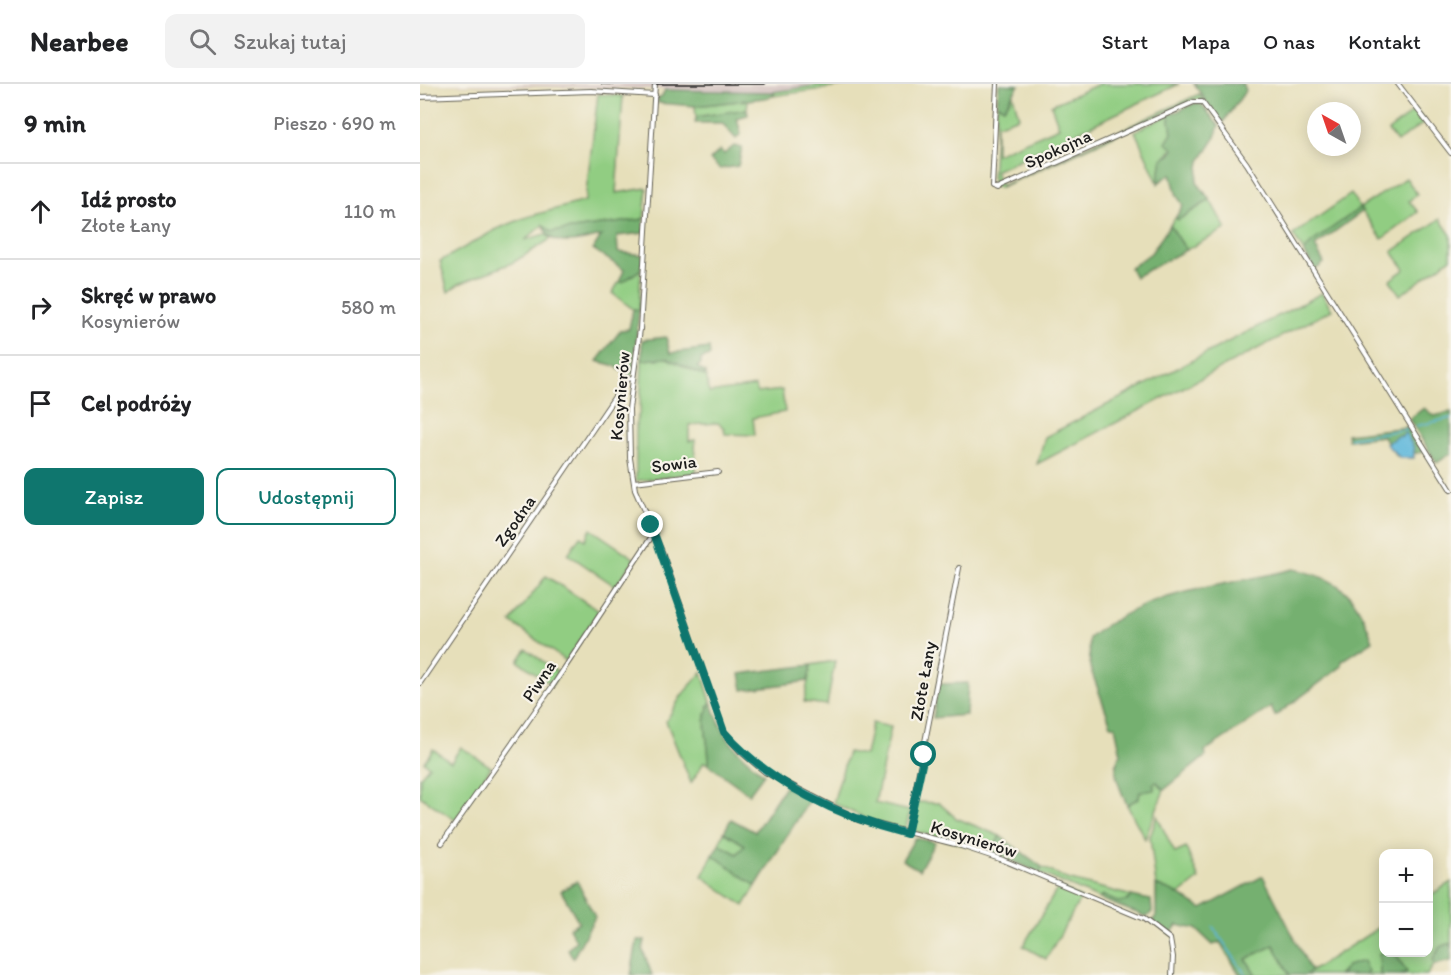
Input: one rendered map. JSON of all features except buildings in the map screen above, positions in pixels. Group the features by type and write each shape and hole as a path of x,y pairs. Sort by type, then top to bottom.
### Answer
{"street":[{"name":"Kosynierów","path":"655,84 640,329 628,436 634,482 654,532 724,732 741,752 765,772 859,820 981,852 1144,919 1163,931 1170,939 1172,975"},
{"name":"Spokojna","path":"997,84 991,171 992,187 997,189 1194,102 1202,102 1221,126 1451,490"},
{"path":"1398,84 1451,153"},
{"path":"420,97 591,91 655,95"},
{"name":"Zgodna","path":"420,683 627,379 633,378"},
{"name":"Sowia","path":"634,482 717,472"},
{"name":"Piwna","path":"442,843 552,687 654,532"},
{"name":"Złote Łany","path":"907,834 959,568"}],"shaded area":[{"path":"425,84 826,84 774,92"}],"green space":[{"path":"826,84 857,84 774,96 774,92"},
{"path":"999,84 1019,85 1004,108 997,104"},
{"path":"1099,84 1179,84 995,171 1001,186 1199,94 1204,102 1195,99 999,188 996,187 992,177 997,104 1004,108 1013,95 1019,117 996,125 996,154 1059,127 1051,105"},
{"path":"1194,84 1243,84 1246,90 1222,124"},
{"path":"665,90 774,92 774,96 695,106 658,103 658,98"},
{"path":"598,94 623,96 616,193 647,188 644,219 551,232 543,225 525,240 545,234 551,239 514,262 459,284 448,292 440,261 497,229 527,217 585,201"},
{"path":"748,100 747,109 696,117 695,106"},
{"path":"1195,103 1202,105 1219,126 1214,140 1200,161 1197,182 1210,200 1178,220 1176,217 1183,205 1177,196 1171,174 1158,183 1162,159 1170,155 1174,149 1166,143 1172,133 1169,115"},
{"path":"747,109 748,115 737,118 741,134 736,139 722,123 695,123 696,117"},
{"path":"1415,110 1425,122 1397,142 1388,131"},
{"path":"1169,115 1173,145 1168,155 1162,159 1158,183 1135,131"},
{"path":"734,146 742,148 738,166 720,169 710,160 720,150 724,154"},
{"path":"1406,178 1417,194 1409,201 1418,212 1382,239 1360,208"},
{"path":"1351,194 1360,208 1304,252 1293,235"},
{"path":"1210,200 1226,229 1186,250 1170,225 1176,217 1178,220"},
{"path":"1360,208 1363,211 1315,246 1324,263 1315,270 1304,252 1311,243"},
{"path":"644,219 644,233 617,236 618,252 643,255 641,269 623,282 619,282 624,270 593,249 601,236 576,242 559,241 547,233 543,225 551,232"},
{"path":"1440,219 1451,235 1451,258 1400,295 1390,280 1405,269 1392,252"},
{"path":"1170,225 1186,250 1135,277 1130,268 1151,253"},
{"path":"641,269 639,310 633,309 612,293 619,282 623,282"},
{"path":"1322,293 1332,310 1037,464 1045,437"},
{"path":"633,309 639,310 633,373 629,377 615,366 597,361 621,330 629,329"},
{"path":"666,337 670,353 709,348 710,356 701,359 701,364 697,367 706,373 705,376 667,358 642,360 642,340"},
{"path":"667,358 704,376 706,373 709,393 755,386 757,393 782,390 785,412 753,418 755,435 725,434 724,428 718,423 689,425 689,441 695,440 696,473 636,481 636,422 640,411 642,360"},
{"path":"1424,408 1434,416 1451,412 1451,453 1437,463 1409,419"},
{"path":"1407,427 1424,452 1396,456 1383,436 1348,440 1347,434"},
{"path":"591,529 635,559 615,586 568,554 580,536 585,540"},
{"path":"1293,569 1324,578 1345,591 1360,611 1373,641 1342,661 1342,666 1275,716 1271,707 1205,751 1206,756 1164,790 1157,782 1153,784 1155,790 1140,792 1139,798 1127,805 1116,773 1121,754 1115,726 1111,725 1090,667 1089,638 1112,621 1161,599"},
{"path":"546,576 599,611 566,661 511,622"},
{"path":"526,649 559,673 552,685 518,661"},
{"path":"835,661 827,705 804,702 811,665"},
{"path":"811,665 808,681 743,690 740,674"},
{"path":"702,672 711,702 705,725 709,765 704,762 691,783 666,721 682,695"},
{"path":"968,683 966,715 933,718 938,684"},
{"path":"711,702 725,735 744,757 764,774 749,794 709,765 705,725"},
{"path":"872,723 891,727 875,803 910,811 905,831 865,818 833,803 848,752 865,755"},
{"path":"461,747 491,767 455,820 420,796 420,777 429,766 424,762 433,749 451,762"},
{"path":"1157,782 1164,790 1145,839 1127,805 1139,798 1140,792 1155,789 1153,784"},
{"path":"785,786 810,799 756,886 713,855 719,844 737,854 745,845 724,832 731,819 755,832"},
{"path":"915,802 939,803 956,818 1000,836 992,852 909,830"},
{"path":"1157,816 1175,853 1186,848 1199,879 1179,895 1156,885 1150,837"},
{"path":"724,832 745,845 737,854 719,844"},
{"path":"1000,836 1042,867 1040,873 992,852"},
{"path":"915,838 935,842 919,870 902,860"},
{"path":"713,855 756,886 744,906 702,876"},
{"path":"1042,867 1067,879 1132,896 1128,901 1117,902 1102,896 1100,899 1040,873"},
{"path":"1263,876 1311,971 1305,975 1290,975 1274,945 1246,959 1256,975 1240,975 1220,942 1213,945 1196,929 1177,925 1171,934 1152,921 1156,916 1156,885 1180,895 1202,909"},
{"path":"577,881 595,917 573,958 568,949 576,941 569,928 579,922 561,891"},
{"path":"1451,882 1451,943 1440,947 1433,960 1434,965 1427,975 1401,975 1407,972 1398,957 1433,957 1433,893"},
{"path":"1059,886 1081,898 1046,959 1023,946"},
{"path":"1102,895 1117,902 1127,901 1132,896 1151,900 1152,912 1147,917 1100,899"},
{"path":"1379,928 1380,975 1365,975 1368,972 1347,966 1339,975 1305,975"},
{"path":"637,940 645,940 643,950 652,975 631,975"},
{"path":"1451,943 1451,961 1434,965 1433,960 1440,947"},
{"path":"1274,945 1290,975 1256,975 1246,959"},
{"path":"1379,957 1398,957 1407,972 1401,975 1380,975"},
{"path":"1363,961 1368,972 1365,975 1339,975 1347,966"}],"water":[{"path":"1405,432 1414,448 1414,458 1400,458 1386,444"}],"waterway":[{"path":"1416,426 1451,418"},
{"path":"1349,438 1409,429"},
{"path":"1213,927 1246,975"}],"railway":[{"path":"602,84 765,84"}],"route":[{"path":"651,525 724,732 741,752 765,772 859,820 907,834 924,755"}]}
